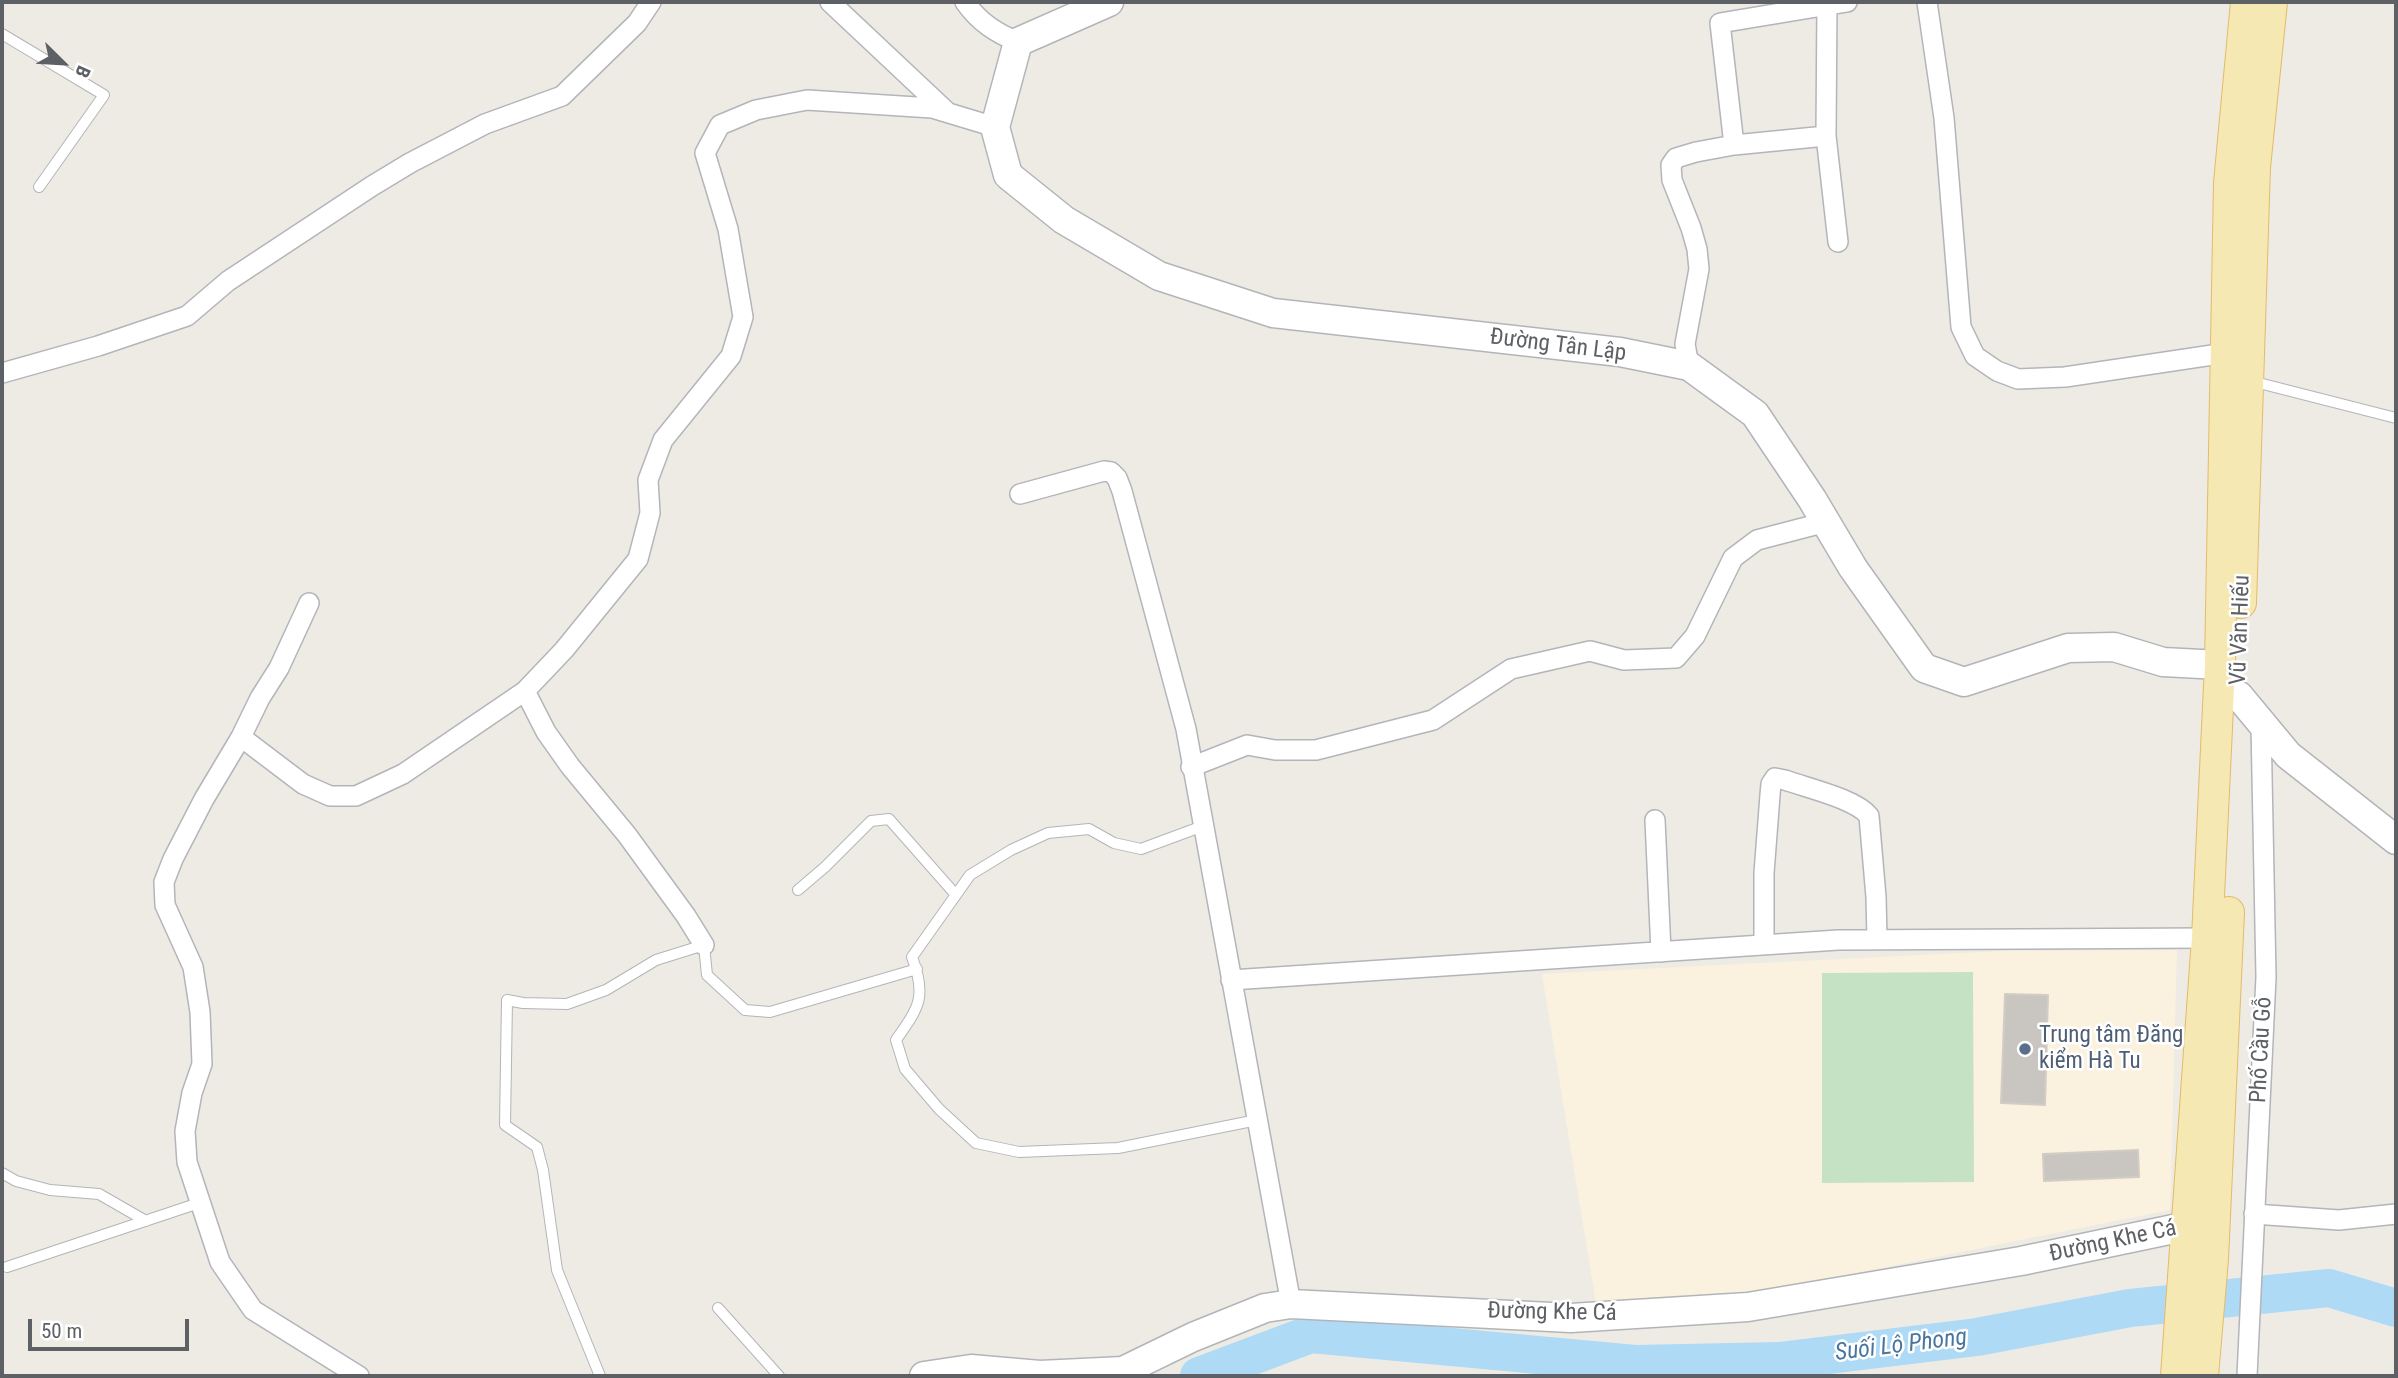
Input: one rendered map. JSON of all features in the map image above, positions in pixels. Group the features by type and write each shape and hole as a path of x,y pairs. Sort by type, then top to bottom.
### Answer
{"main road":[{"name":"Vũ Văn Hiếu","path":"2195,1245 2220,666 2229,183 2246,2"},
{"name":"Vũ Văn Hiếu","path":"2195,1245 2238,696 2255,167 2272,2"},
{"path":"2176,1376 2195,1245"},
{"path":"2195,1245 2203,1376"}],"street":[{"path":"2,373 98,346 187,316 229,281 410,163 485,124 562,96 637,23 651,2"},
{"path":"830,2 948,113"},
{"path":"965,2 973,13 995,32 1018,42 1109,2"},
{"path":"1927,2 1944,118 1961,327 1975,356 1997,371 2018,379 2065,377 2226,353"},
{"path":"1734,145 1720,23 1834,3 1826,136 1838,242"},
{"path":"241,737 303,784 330,796 356,796 403,774 525,691 564,650 638,559 650,513 648,480 663,440 731,356 743,317 727,229 705,153 720,125 756,110 807,100 932,108 995,127 1018,42"},
{"name":"Đường Tân Lập","path":"995,127 1009,175 1064,220 1159,276 1273,313 1620,352 1689,366 1755,414 1853,568 1924,668 1964,682 2068,648 2114,647 2163,662 2220,666"},
{"path":"1689,366 1685,344 1699,269 1694,239 1672,180 1671,165 1676,158 1686,154 1734,145 1826,136"},
{"path":"1020,495 1104,471 1111,472 1116,478 1186,729 1290,1304"},
{"path":"1191,767 1247,745 1275,750 1316,750 1433,720 1511,669 1590,651 1624,660 1676,658 1695,636 1733,558 1757,540 1826,522"},
{"path":"309,603 279,667 173,859 164,882 164,905 193,967 200,1012 202,1064 192,1093 184,1131 187,1162 220,1262 253,1310 359,1376"},
{"path":"525,691 546,732 562,755 627,835 704,945"},
{"path":"2238,696 2288,755 2396,840"},
{"name":"Phố Cầu Gỗ","path":"2248,1369 2266,977 2261,724"},
{"path":"1764,945 1765,860 1771,784 1775,778 1852,804 1869,816 1877,939"},
{"path":"1654,820 1661,952"},
{"path":"1231,980 1877,939 2207,938"},
{"path":"2254,1214 2339,1220 2396,1214"},
{"name":"Đường Khe Cá","path":"928,1376 971,1369 1040,1376 1123,1371 1193,1337 1265,1308 1290,1304 1571,1318 1748,1307 2021,1261 2195,1245"}],"lane":[{"path":"2,34 104,95 39,187"},
{"path":"2249,381 2396,418"},
{"path":"798,890 871,821 889,819 956,895"},
{"path":"1203,826 1141,849 1115,843 1089,829 1048,833 1011,850 970,876 912,957 921,982 918,1009 896,1040 905,1069 939,1109 976,1143 1019,1152 1118,1148 1257,1120"},
{"path":"600,1376 557,1270 543,1170 537,1147 505,1125 507,1000 567,1004 606,990 656,960 704,945 706,975 745,1010 771,1012 917,969"},
{"path":"2,1173 16,1181 50,1190 99,1194 146,1221"},
{"path":"7,1267 199,1203"},
{"path":"718,1308 779,1376"}],"shaded area":[{"path":"2177,950 2170,1210 1787,1287 1660,1301 1596,1303 1542,974 2001,951"}],"green space":[{"path":"1973,972 1974,1182 1822,1183 1822,973"}],"building":[{"name":"Trung tâm Đăng kiểm Hà Tu","path":"2005,994 2048,995 2045,1105 2001,1103"},
{"path":"2138,1150 2139,1177 2044,1181 2043,1154"}],"waterway":[{"name":"Suối Lộ Phong","path":"1199,1376 1311,1334 1635,1364 1779,1361 1977,1337 2130,1308 2329,1288 2396,1308"}],"place":[{"name":"Trung tâm Đăng kiểm Hà Tu","path":"2025,1049"}]}
